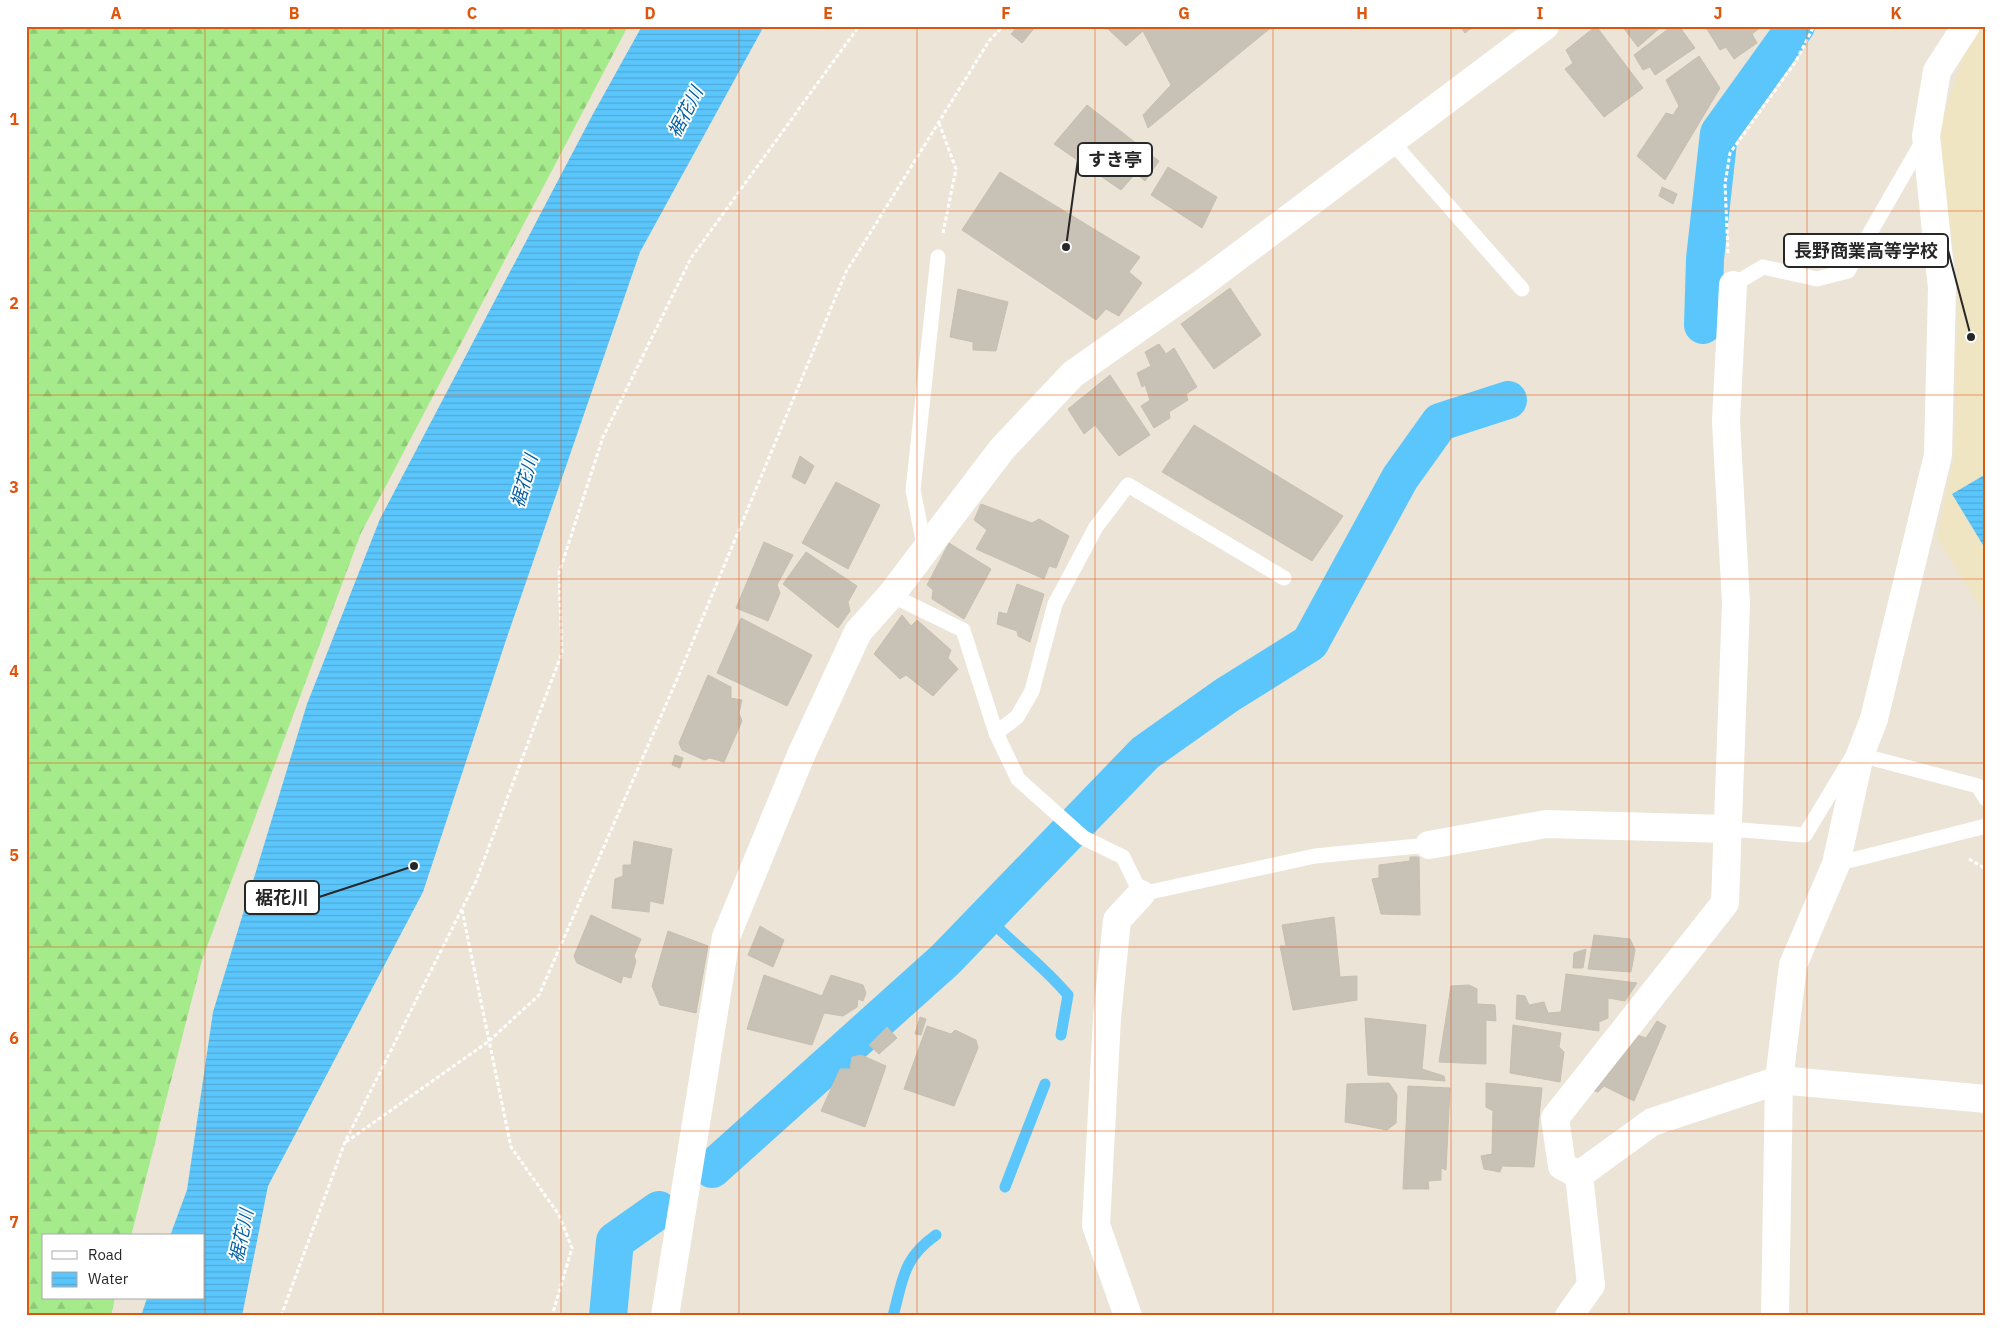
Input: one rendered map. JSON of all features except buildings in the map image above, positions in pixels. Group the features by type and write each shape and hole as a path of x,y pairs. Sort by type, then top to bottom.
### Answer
{"street":[{"path":"665,1316 726,937 801,755 858,632 891,595 1002,449 1073,374 1204,282 1545,26"},
{"path":"1775,1316 1779,1080 1792,965 1836,864 1860,754 1874,719 1938,455 1942,288 1926,136 1937,71 1966,26"},
{"path":"1579,1175 1562,1166 1556,1118 1725,903 1736,603 1726,421 1734,285"},
{"path":"1429,846 1546,824 1728,829"},
{"path":"1128,1316 1096,1224 1107,1018 1117,920 1141,894"},
{"path":"1579,1175 1652,1122 1779,1080 1986,1098"},
{"path":"1569,1316 1591,1285 1579,1175"}],"lane":[{"path":"1734,285 1763,267 1817,279 1848,271 1926,136"},
{"path":"1392,142 1522,288"},
{"path":"925,550 913,490 938,257"},
{"path":"996,733 1017,717 1032,691 1055,604 1096,528 1128,485 1284,578"},
{"path":"891,595 963,630 996,733 1018,779 1084,838 1123,857 1141,894 1315,856 1429,846"},
{"path":"1728,829 1805,835 1874,719"},
{"path":"1860,754 1978,786 1986,799"},
{"path":"1836,864 1986,826"}],"path":[{"path":"281,1316 346,1142 476,881 562,653 559,573 604,437 691,258 859,26"},
{"path":"346,1142 489,1041 539,995 678,677 846,272 989,41 1003,26"},
{"path":"1734,285 1727,244 1725,184 1730,153 1796,61 1814,26"},
{"path":"938,257 956,169 939,122"},
{"path":"462,910 511,1147 559,1215 572,1248 552,1316"}],"shaded area":[{"path":"1974,26 1986,26 1986,616 1937,538 1954,457 1958,282 1938,132"}],"green space":[{"path":"26,26 628,26 361,533 202,960 132,1234 42,1234 42,1300 115,1300 111,1316 26,1316"}],"water":[{"path":"642,26 764,26 640,252 506,640 423,892 268,1186 242,1316 141,1316 146,1300 205,1300 205,1234 171,1234 187,1190 213,1012 307,704 380,519 593,114"},
{"path":"1986,474 1986,550 1952,494"}],"waterway":[{"path":"1703,325 1705,259 1719,133 1796,26"},
{"path":"712,1169 945,960 1145,753 1227,695 1310,643 1400,478 1440,422 1508,400"},
{"path":"987,917 1049,974 1068,995 1061,1035"},
{"path":"1005,1187 1045,1084"},
{"path":"608,1316 615,1241 659,1210"},
{"path":"893,1316 906,1270 917,1252 936,1235"}],"place":[{"name":"すき亭","path":"1066,247"},
{"name":"長野商業高等学校","path":"1971,337"},
{"name":"裾花川","path":"414,866"}]}
